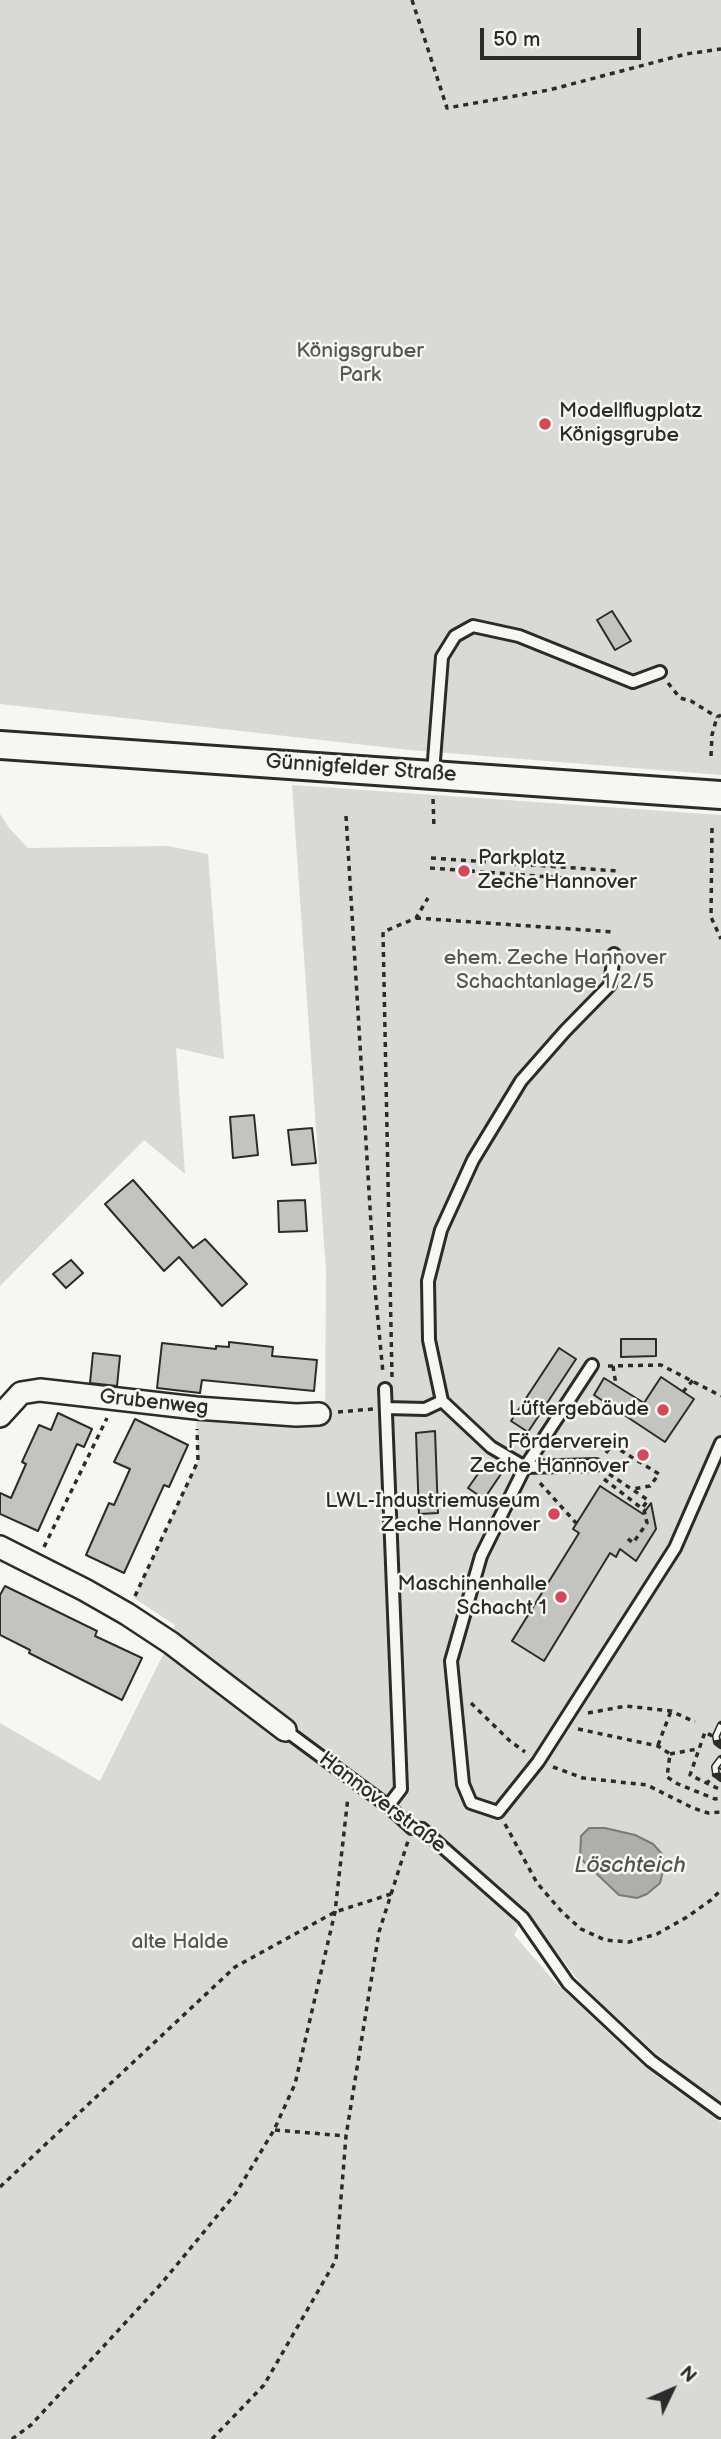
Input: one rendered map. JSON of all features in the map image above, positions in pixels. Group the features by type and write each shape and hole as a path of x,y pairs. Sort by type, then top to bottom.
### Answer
{"street":[{"name":"Günnigfelder Straße","path":"0,745 721,795"},
{"name":"Grubenweg","path":"0,1416 21,1393 40,1390 196,1408 296,1415 319,1414"},
{"name":"Hannoverstraße","path":"0,1547 127,1614 285,1730"}],"lane":[{"path":"433,773 442,657 454,636 473,626 519,636 634,682 660,672"},
{"path":"596,1465 525,1466 491,1447 442,1401 429,1340 428,1282 441,1230 473,1160 522,1081 610,985 614,954"},
{"path":"592,1365 525,1466 481,1556 451,1661 463,1784 471,1802 498,1812 538,1762 675,1548 721,1443"},
{"path":"385,1389 381,1408 401,1789 388,1806"},
{"path":"381,1408 425,1409 442,1401"},
{"name":"Hannoverstraße","path":"285,1730 388,1806 412,1828 422,1829 523,1918 568,1983 651,2061 721,2112"}],"path":[{"path":"412,0 447,108 549,90 686,54 721,49"},
{"path":"660,672 680,698 719,716 712,735 711,755"},
{"path":"345,816 375,1289 385,1389 392,1389 383,932 416,918 614,932"},
{"path":"712,828 712,917 721,939"},
{"path":"431,858 618,871"},
{"path":"475,861 475,872"},
{"path":"523,875 524,864"},
{"path":"555,877 556,866"},
{"path":"430,868 617,882"},
{"path":"416,918 428,898"},
{"path":"592,1365 661,1365 721,1396"},
{"path":"612,1366 616,1385"},
{"path":"683,1392 693,1380"},
{"path":"35,1564 116,1399"},
{"path":"127,1614 198,1461 196,1408"},
{"path":"319,1414 381,1408"},
{"path":"627,1538 634,1543 647,1523 643,1508 648,1500 596,1465 612,1445 659,1474 650,1486 633,1489"},
{"path":"525,1466 576,1523"},
{"path":"605,1481 622,1497 643,1508"},
{"path":"452,1675 473,1706 510,1741 538,1762 583,1778 647,1785 693,1808 708,1813 721,1812"},
{"path":"565,1721 626,1706 671,1711 695,1722"},
{"path":"658,1746 671,1711"},
{"path":"565,1721 658,1746 670,1754 697,1749"},
{"path":"721,1741 705,1732 690,1775 721,1789"},
{"path":"670,1754 667,1777 715,1799 721,1798"},
{"path":"706,1784 721,1768"},
{"path":"12,2439 31,2425 162,2284 236,2193 274,2130 295,2084 335,1912 350,1779"},
{"path":"498,1812 537,1883 581,1929 605,1940 629,1942 657,1934 687,1917 721,1890"},
{"path":"212,2439 264,2385 336,2260 346,2136 379,1932 412,1828"},
{"path":"0,2188 235,1967 335,1912 391,1894"},
{"path":"274,2130 346,2136"}],"green space":[{"name":"Königsgruber Park","path":"0,0 721,0 721,775 410,750 0,704"},
{"path":"292,785 721,815 721,2102 656,2054 581,1984 526,1912 514,1935 555,1982 646,2068 721,2122 721,2439 0,2439 0,1723 100,1781 164,1653 175,1625 134,1598 198,1461 196,1420 278,1425 325,1424 326,1271"},
{"path":"0,814 28,848 168,846 208,854 224,1059 176,1048 185,1174 144,1140 0,1286"}],"water":[{"name":"Löschteich","path":"589,1828 605,1828 635,1835 653,1844 662,1854 664,1867 660,1883 647,1894 637,1898 619,1895 580,1858 581,1836"}],"building":[{"path":"612,611 631,641 615,650 597,620"},
{"path":"254,1115 258,1155 233,1158 230,1117"},
{"path":"312,1128 316,1163 292,1165 288,1130"},
{"path":"133,1180 193,1248 205,1239 247,1284 222,1306 179,1257 164,1271 105,1204"},
{"path":"305,1200 307,1231 279,1232 278,1201"},
{"path":"71,1260 83,1273 66,1288 53,1274"},
{"path":"621,1339 656,1339 656,1356 621,1357"},
{"path":"229,1342 273,1347 272,1356 317,1360 314,1391 202,1380 200,1393 157,1388 162,1343 216,1349 216,1346 229,1347"},
{"path":"559,1348 576,1359 528,1432 511,1421"},
{"path":"93,1353 120,1356 117,1386 90,1383"},
{"name":"Lüftergebäude","path":"661,1377 694,1399 665,1442 594,1395 604,1378 644,1403"},
{"path":"58,1413 92,1429 84,1447 77,1444 38,1531 0,1514 0,1493 11,1498 26,1464 22,1462 39,1425 51,1430"},
{"path":"135,1419 188,1445 169,1487 164,1485 124,1573 86,1555 109,1503 114,1505 130,1469 114,1462"},
{"path":"435,1431 438,1513 419,1514 416,1433"},
{"path":"485,1464 501,1474 484,1499 468,1488"},
{"path":"600,1486 643,1514 651,1503 656,1529 636,1561 620,1549 616,1557 610,1553 544,1661 512,1641 579,1533 573,1529"},
{"path":"5,1586 97,1631 95,1636 142,1658 122,1700 29,1653 30,1650 0,1635 0,1595"}],"railway":[{"path":"721,1725 716,1736 721,1745"},
{"path":"721,1759 715,1767 716,1774 721,1778"}],"place":[{"name":"Modellflugplatz Königsgrube","path":"545,424"},
{"name":"Parkplatz Zeche Hannover","path":"464,871"},
{"name":"Lüftergebäude","path":"663,1410"},
{"name":"Förderverein Zeche Hannover","path":"643,1455"},
{"name":"LWL-Industriemuseum Zeche Hannover","path":"554,1514"},
{"name":"Maschinenhalle Schacht 1","path":"561,1597"}],"park label":[{"name":"ehem. Zeche Hannover Schachtanlage 1/2/5","path":"555,971"},
{"name":"alte Halde","path":"180,1943"}]}
